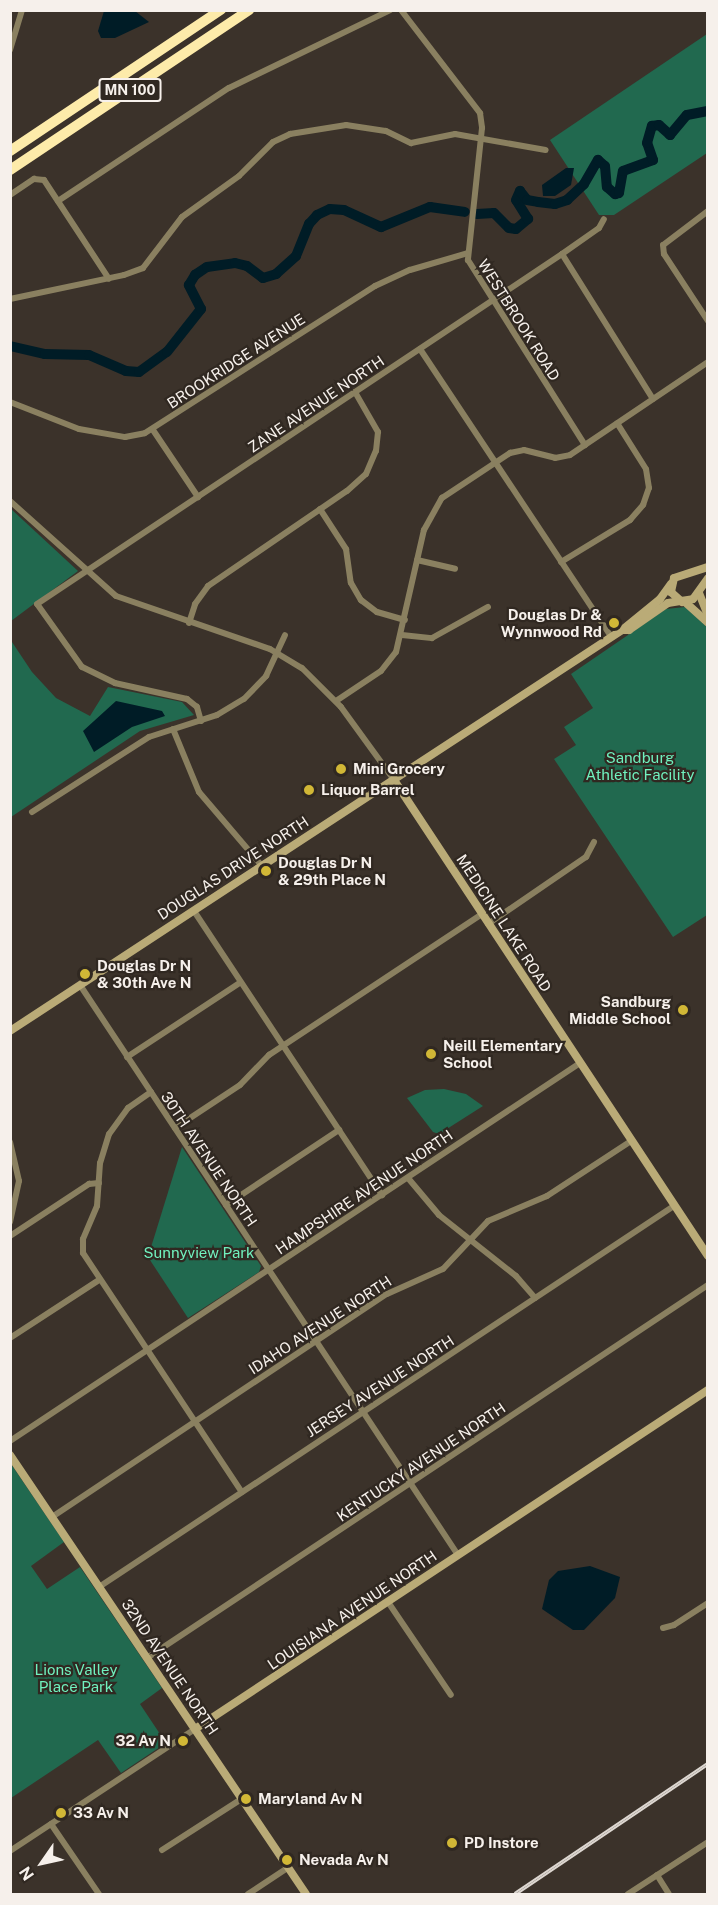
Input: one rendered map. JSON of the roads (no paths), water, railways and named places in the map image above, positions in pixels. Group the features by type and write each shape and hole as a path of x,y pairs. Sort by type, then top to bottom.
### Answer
{"highway":[{"name":"MN 100","path":"10,152 221,10"},
{"name":"MN 100","path":"10,170 249,10"}],"street":[{"path":"10,50 22,10"},
{"path":"58,201 229,88 390,10"},
{"name":"WESTBROOK ROAD","path":"401,10 476,106 482,120 468,260 491,302 585,445"},
{"path":"10,299 109,279 143,268 187,212 239,176 273,142 290,134 346,125 386,131 411,142 443,134 481,138 546,150"},
{"path":"10,195 39,178 58,201 109,279"},
{"path":"708,211 663,245 664,254 708,321"},
{"name":"ZANE AVENUE NORTH","path":"201,721 197,707 188,699 115,683 82,667 37,604 562,254 599,228 604,219"},
{"name":"BROOKRIDGE AVENUE","path":"10,402 67,425 115,436 135,436 153,430 375,286 410,270 468,253"},
{"path":"562,254 653,399"},
{"path":"420,349 611,637"},
{"path":"336,701 385,666 402,635 417,560 434,508 452,491 494,462 524,450 563,457 585,445 708,362"},
{"path":"189,623 195,604 208,586 357,484 376,451 377,426 355,392"},
{"path":"561,562 630,520 646,499 646,469 617,423"},
{"path":"153,430 198,497"},
{"name":"MEDICINE LAKE ROAD","path":"10,501 86,571 129,603 279,653 302,668 336,701 394,780 708,1256"},
{"path":"320,509 346,549 351,583 361,600 377,612 405,620"},
{"path":"417,560 455,569"},
{"name":"DOUGLAS DRIVE NORTH","path":"10,1031 622,630 660,599 677,575 708,567"},
{"path":"688,573 698,581 699,591 708,615"},
{"name":"DOUGLAS DRIVE NORTH","path":"622,630 629,630 668,603 684,602 699,591 708,578"},
{"path":"671,584 673,595 708,623"},
{"path":"402,635 432,638 488,607"},
{"path":"32,812 134,745 173,729 201,721 244,699 266,675 279,653 285,635"},
{"path":"173,729 199,792 262,866"},
{"path":"488,924 586,857 594,842"},
{"path":"194,911 382,1195"},
{"path":"175,1128 240,1085 262,1060 482,914"},
{"path":"127,1057 241,982"},
{"name":"30TH AVENUE NORTH","path":"80,986 458,1555"},
{"name":"HAMPSHIRE AVENUE NORTH","path":"10,1441 580,1064"},
{"path":"151,1092 129,1108 109,1134 99,1183 97,1206 82,1246 99,1280 242,1492"},
{"path":"226,1205 339,1130"},
{"name":"IDAHO AVENUE NORTH","path":"52,1517 396,1288 443,1269 488,1221 547,1196 631,1141"},
{"path":"10,1142 19,1181 10,1222"},
{"path":"408,1178 433,1209 516,1276 535,1298"},
{"path":"10,1236 89,1184 99,1183"},
{"name":"JERSEY AVENUE NORTH","path":"99,1587 674,1206"},
{"path":"10,1338 99,1280"},
{"name":"KENTUCKY AVENUE NORTH","path":"147,1658 708,1285"},
{"name":"LOUISIANA AVENUE NORTH","path":"10,1851 708,1390"},
{"name":"32ND AVENUE NORTH","path":"10,1455 306,1894"},
{"path":"388,1602 451,1695"},
{"path":"663,1628 674,1625 708,1603"},
{"path":"162,1850 243,1798"},
{"path":"51,1824 99,1894"},
{"path":"628,1894 708,1842"},
{"path":"248,1894 289,1867"},
{"path":"657,1875 669,1894"}],"water":[{"path":"104,11 135,11 149,22 115,38 101,38 98,31"},
{"path":"566,168 574,168 571,185 555,196 543,196 542,185"},
{"path":"116,701 162,711 165,716 132,727 94,752 83,731"},
{"path":"590,1566 620,1577 615,1598 584,1630 573,1630 542,1609 549,1580 558,1571"}],"waterway":[{"path":"477,214 494,213 509,228 516,229 528,219 516,200 520,191 527,200 555,204 567,200 584,184 598,160 605,166 607,187 615,194 619,193 623,171 653,160 647,143 652,126 659,125 670,135 687,115 708,111"},
{"path":"10,346 45,354 89,355 126,371 139,372 167,352 201,309 189,285 195,275 207,267 235,263 247,266 263,278 276,274 296,256 309,224 317,215 330,209 344,210 381,227 430,207 465,212"}],"railway":[{"path":"515,1894 708,1764"}],"place":[{"name":"Douglas Dr & Wynnwood Rd","path":"614,623"},
{"name":"Mini Grocery","path":"341,769"},
{"name":"Liquor Barrel","path":"309,790"},
{"name":"Douglas Dr N & 29th Place N","path":"266,871"},
{"name":"Douglas Dr N & 30th Ave N","path":"85,974"},
{"name":"Sandburg Middle School","path":"683,1010"},
{"name":"Neill Elementary School","path":"431,1054"},
{"name":"32 Av N","path":"183,1741"},
{"name":"Maryland Av N","path":"246,1799"},
{"name":"33 Av N","path":"61,1813"},
{"name":"PD Instore","path":"452,1843"},
{"name":"Nevada Av N","path":"287,1860"}],"park label":[{"name":"Sandburg Athletic Facility","path":"640,766"},
{"name":"Sunnyview Park","path":"199,1253"},
{"name":"Lions Valley Place Park","path":"76,1678"}]}
